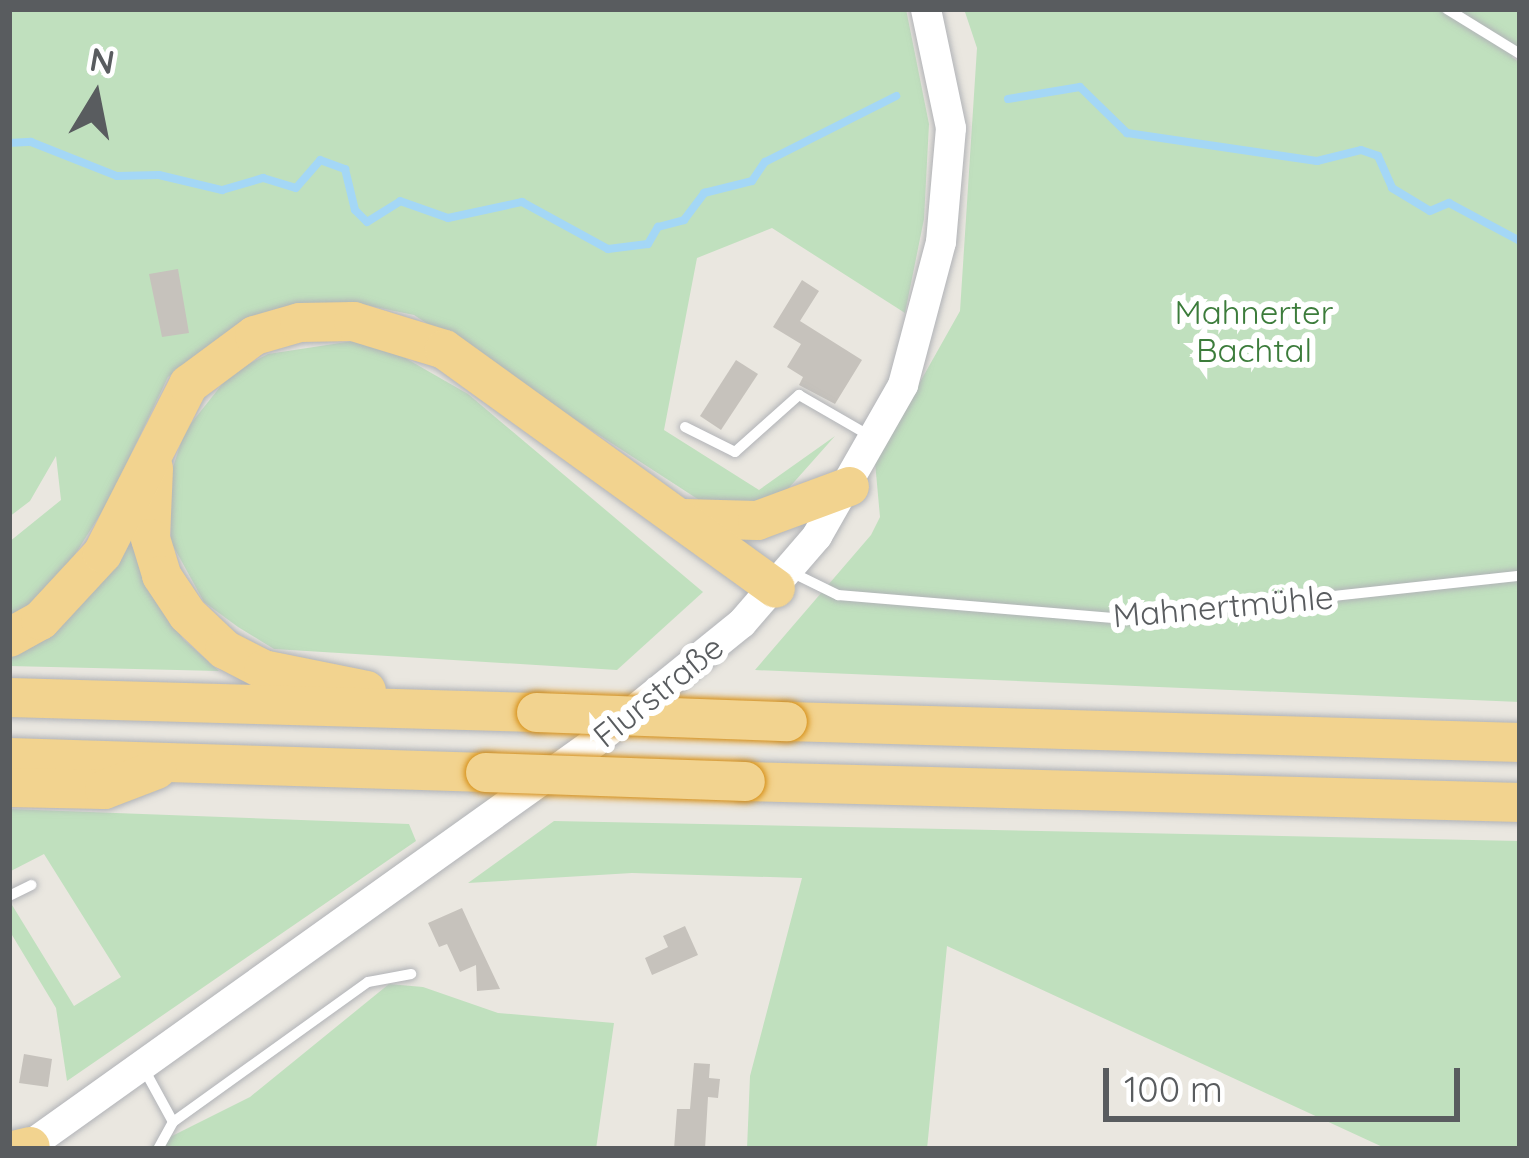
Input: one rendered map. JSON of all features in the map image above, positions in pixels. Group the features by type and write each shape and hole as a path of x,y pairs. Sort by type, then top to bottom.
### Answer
{"highway":[{"path":"9,637 40,620 102,553 188,384 218,357 299,322 353,321 444,349 682,518 782,579"},
{"path":"155,447 150,538 161,575 199,626 263,669 429,706"},
{"path":"682,518 757,520 849,487"},
{"path":"9,697 1520,742"},
{"path":"9,758 1520,802"},
{"path":"9,787 104,789 174,762"}],"main road":[{"name":"Flurstraße","path":"24,1148 466,841 695,664 782,579 877,440 916,344 950,180 947,90 926,9"}],"lane":[{"path":"1447,9 1520,54"},
{"path":"685,427 735,452 799,395 877,440"},
{"name":"Mahnertmühle","path":"782,579 838,595 1122,619 1520,576"},
{"path":"9,896 32,885"},
{"path":"158,1149 173,1122 368,982 411,974"},
{"path":"141,1065 173,1122"}],"green space":[{"path":"9,9 906,9 929,124 924,219 905,313 772,228 697,258 664,430 759,490 835,436 779,499 713,509 414,315 351,302 250,317 168,377 108,502 64,572 30,609 9,618 9,542 61,500 56,456 30,501 9,517"},
{"name":"Mahnerter Bachtal","path":"964,9 1520,9 1520,46 1512,57 1520,63 1520,702 755,670 871,535 880,517 875,462 960,311 977,48"},
{"path":"353,341 393,351 468,394 703,592 617,670 274,649 238,627 204,602 171,542 171,473 185,431 231,373 268,354"},
{"path":"132,523 151,589 183,639 219,671 9,666 9,653"},
{"path":"9,809 409,824 416,841 67,1081 56,1008 9,930 9,900 74,1006 121,977 44,854 9,872"},
{"path":"554,821 1520,841 1520,1149 1387,1149 947,946 927,1149 747,1149 750,1076 802,878 632,873 468,883"},
{"path":"389,984 423,987 498,1013 614,1023 596,1149 148,1148 250,1097"}],"building":[{"path":"178,269 189,333 162,337 149,274"},
{"path":"802,280 819,291 800,321 862,360 835,404 799,385 803,377 787,367 801,344 773,327"},
{"path":"736,360 758,374 721,430 700,416"},
{"path":"462,908 500,989 477,991 476,965 460,972 447,944 439,947 428,923"},
{"path":"685,926 698,955 652,975 645,958 668,947 663,936"},
{"path":"24,1054 52,1059 48,1087 19,1083"},
{"path":"694,1063 710,1064 709,1078 720,1079 718,1098 708,1097 705,1149 674,1149 677,1109 690,1109"}],"waterway":[{"path":"1008,99 1080,87 1127,133 1317,161 1361,150 1378,156 1392,188 1430,211 1449,203 1520,241"},
{"path":"9,143 31,142 117,176 159,175 222,190 263,178 296,188 320,160 345,169 355,210 367,222 400,201 448,218 522,202 608,249 648,244 658,227 684,220 704,193 752,181 765,162 896,96"}]}
